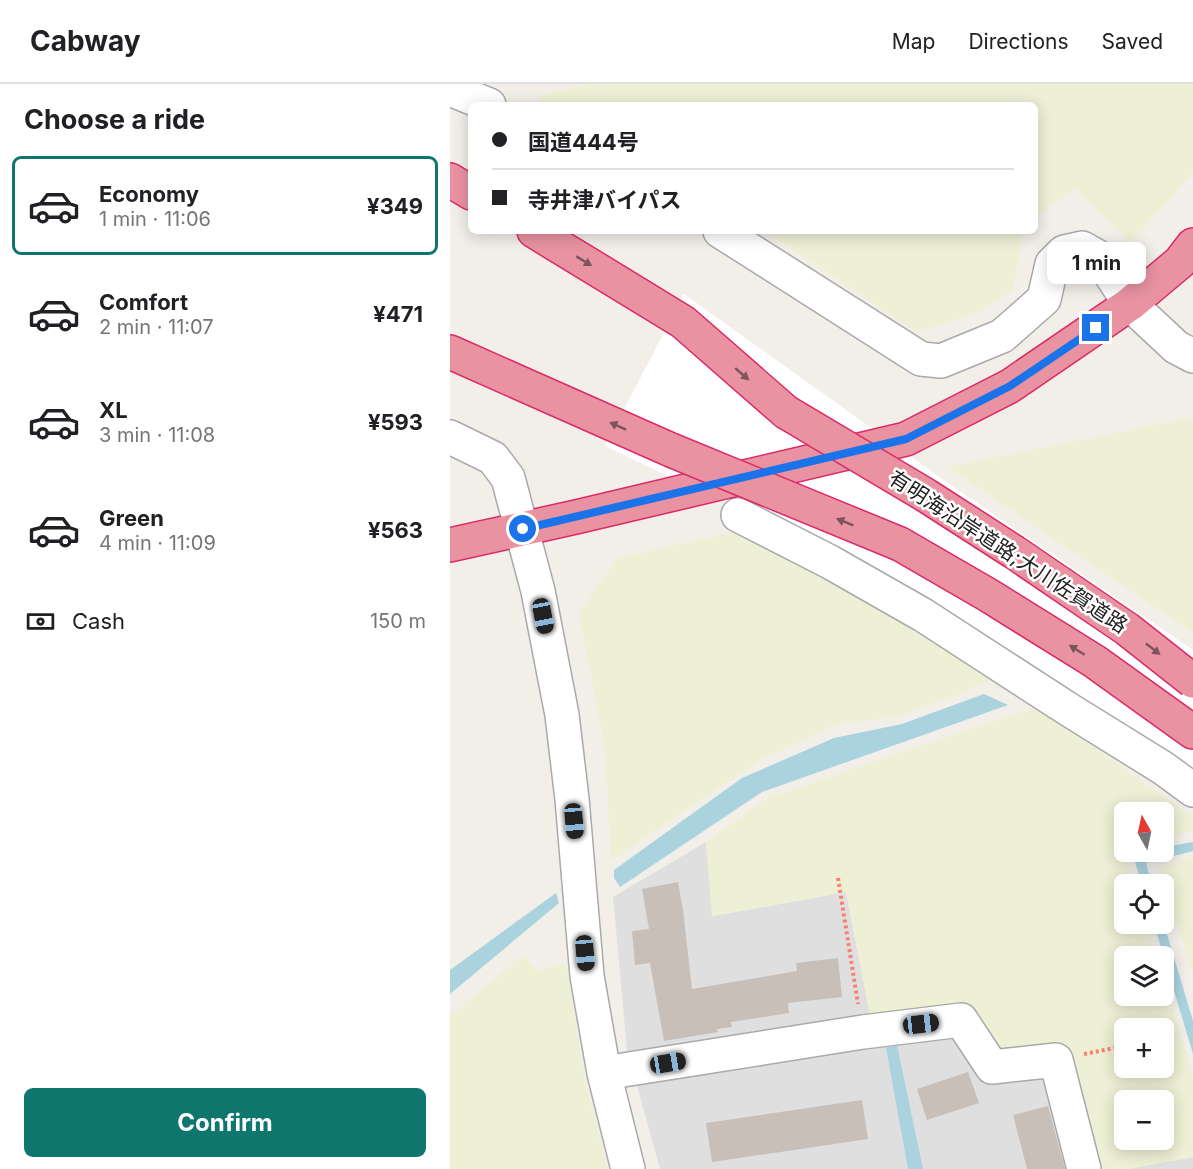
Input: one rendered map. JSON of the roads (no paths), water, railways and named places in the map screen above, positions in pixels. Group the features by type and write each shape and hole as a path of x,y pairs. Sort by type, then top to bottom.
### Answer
{"highway":[{"path":"450,180 468,191"},
{"name":"有明海沿岸道路;大川佐賀道路","path":"539,234 683,322 786,412 927,496 1014,552 1127,629 1193,681"},
{"path":"450,545 906,439 1010,386 1130,304 1180,262 1193,244"},
{"path":"450,352 671,450 900,544 1094,661 1193,732"}],"street":[{"path":"450,89 482,102"},
{"path":"725,234 921,359 942,361 1002,336 1044,299 1052,264 1064,252 1082,248 1100,258 1130,304 1176,347 1193,356"},
{"path":"450,437 493,458 508,478 523,529 538,591 562,715 572,799 587,975 604,1074 628,1169"},
{"path":"738,515 830,562 923,615 1193,790"},
{"path":"604,1074 863,1032 961,1020 992,1067 1056,1060 1084,1169"}],"water":[{"path":"984,694 1008,705 762,792 620,887 614,878 614,870 742,778 834,738 902,724"},
{"path":"1193,842 1193,851 1174,856 1174,845"},
{"path":"1135,862 1150,862 1146,863 1149,874 1139,874"},
{"path":"556,893 559,903 450,994 450,970"},
{"path":"1157,934 1167,934 1171,946 1161,946"},
{"path":"1174,957 1193,1021 1193,1054 1174,991"},
{"path":"897,1045 923,1169 908,1169 886,1048"}]}
